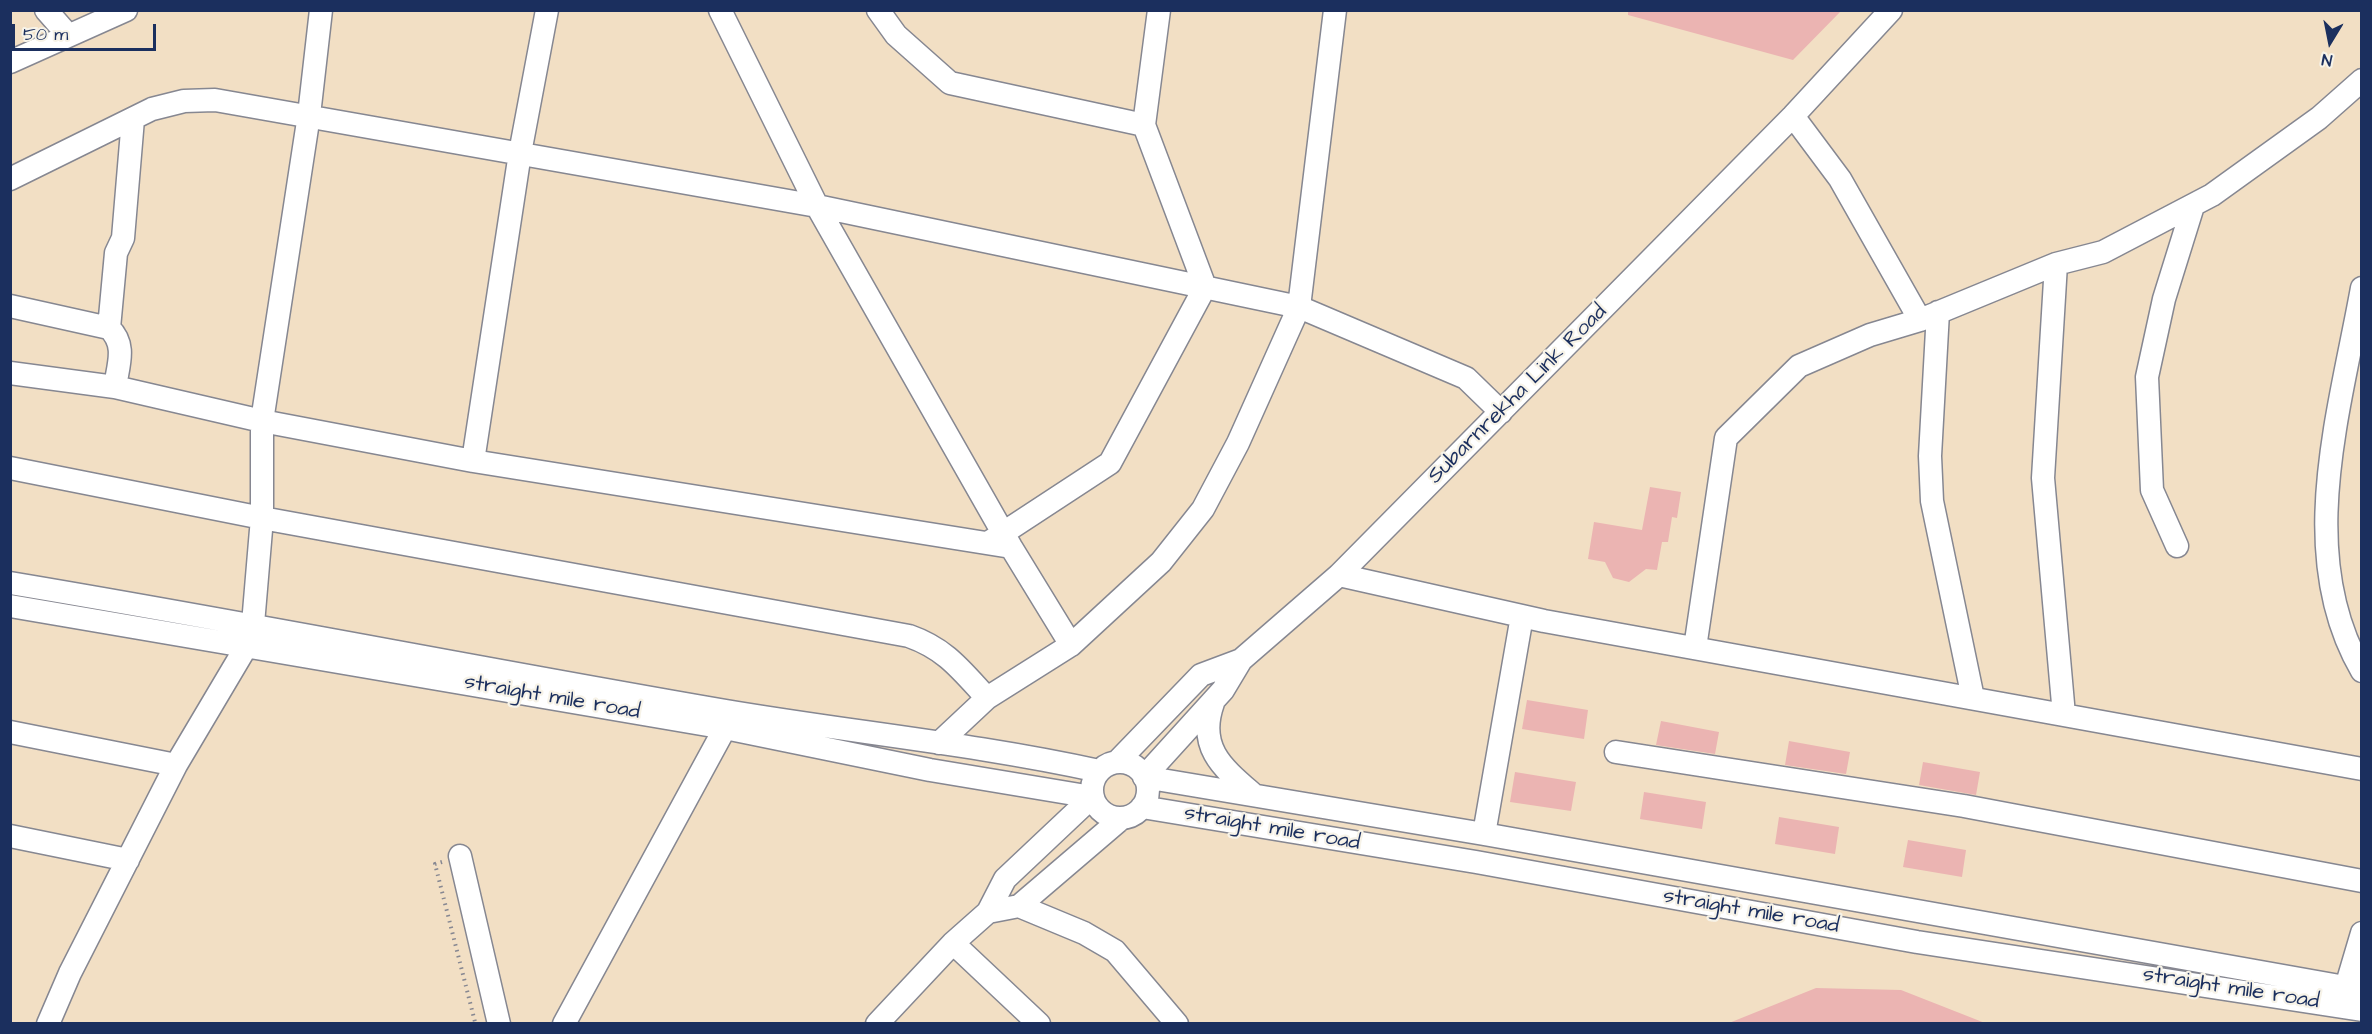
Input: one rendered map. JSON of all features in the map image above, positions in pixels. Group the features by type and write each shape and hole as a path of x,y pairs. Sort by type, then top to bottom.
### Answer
{"street":[{"path":"46,10 68,35"},
{"path":"10,62 126,10"},
{"path":"48,1023 70,973 176,765 246,647 253,624 262,518 262,421 309,115 321,10"},
{"path":"473,461 520,153 547,10"},
{"path":"720,10 817,206 1001,540 1071,645"},
{"path":"878,10 896,35 950,83 1144,125"},
{"path":"10,372 115,387 262,421 473,461 1001,540 1110,463 1205,287 1144,125 1159,10"},
{"path":"939,743 987,698 1071,645 1161,562 1203,508 1238,443 1299,307 1335,10"},
{"name":"Subarnrekha Link Road","path":"1144,777 1215,699 1241,660 1339,575 1793,116 1891,10"},
{"path":"1695,648 1726,438 1800,366 1870,335 1929,316 2056,264 2103,252 2212,195 2319,118 2361,80"},
{"path":"10,179 152,109 184,100 215,100 817,206 1299,307 1466,378 1501,412"},
{"path":"1793,116 1840,179 1929,316 1932,501 1973,698"},
{"path":"109,328 116,253 123,238 133,119"},
{"path":"2177,546 2152,490 2147,377 2164,299 2193,206"},
{"path":"2056,264 2043,478 2064,715"},
{"path":"2361,288 2326,492 2329,579 2349,650 2361,671"},
{"path":"10,306 109,328 119,337 121,348 115,387"},
{"path":"10,468 262,518 909,636 931,644 948,655 987,698"},
{"path":"1339,575 1522,616 2361,769"},
{"name":"straight mile road","path":"10,583 253,624 728,711 1068,764 1108,767 1131,765 1144,777 1484,834 2354,988"},
{"name":"straight mile road","path":"10,606 724,728 930,770 1092,797"},
{"path":"1484,834 1522,616"},
{"path":"1122,818 1102,812 1092,797 1092,783 1201,675 1241,660"},
{"path":"1215,699 1207,727 1213,752 1228,772 1255,796"},
{"path":"564,1023 724,728"},
{"path":"10,732 176,765"},
{"path":"1616,752 1964,806 2361,881"},
{"path":"988,912 1019,906 1122,818 1136,813 1142,807 1148,790 1144,777"},
{"path":"877,1023 953,943 988,912 1005,879 1092,797"},
{"name":"straight mile road","path":"1142,807 1476,862 1917,942 2361,1010"},
{"path":"10,836 128,860"},
{"path":"460,856 499,1023"},
{"path":"1019,906 1083,933 1115,951 1177,1023"},
{"path":"2354,988 2361,933"},
{"path":"953,943 1039,1023"}],"path":[{"path":"460,856 435,864 476,1023"}],"building":[{"path":"1628,10 1842,10 1793,60 1628,15"},
{"path":"1650,487 1681,492 1677,518 1672,517 1668,542 1662,542 1657,570 1646,569 1629,582 1613,578 1605,562 1588,559 1594,522 1642,530"},
{"path":"1527,700 1588,710 1584,739 1522,729"},
{"path":"1661,721 1719,732 1715,754 1656,745"},
{"path":"1789,741 1850,752 1846,774 1785,765"},
{"path":"1923,762 1980,772 1976,795 1919,785"},
{"path":"1515,772 1576,782 1571,811 1510,802"},
{"path":"1644,792 1706,802 1702,829 1640,819"},
{"path":"1779,817 1839,827 1835,854 1775,844"},
{"path":"1908,840 1966,850 1962,877 1903,867"},
{"path":"1816,988 1901,990 1985,1023 1729,1023"}]}
